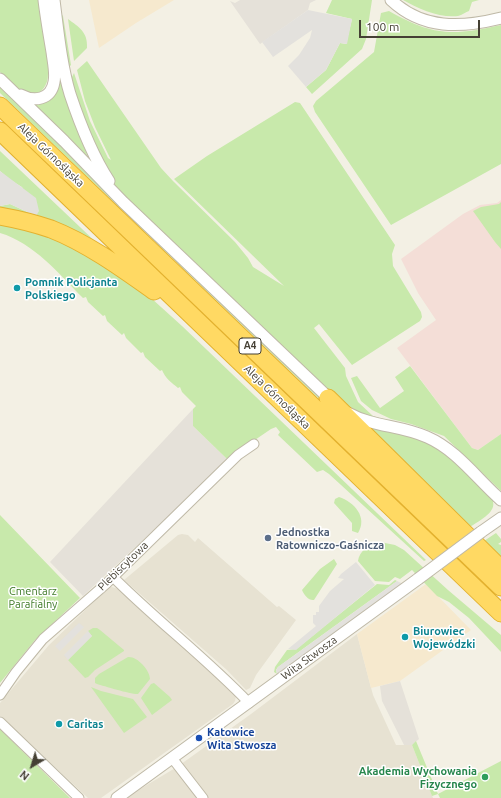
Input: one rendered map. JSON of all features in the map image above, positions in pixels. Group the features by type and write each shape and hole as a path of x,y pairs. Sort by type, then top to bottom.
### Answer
{"highway":[{"name":"Aleja Górnośląska","path":"0,106 501,587"},
{"name":"Aleja Górnośląska","path":"0,131 501,613"},
{"path":"0,216 51,229 75,240 128,273 203,326"},
{"path":"328,398 501,569"}],"street":[{"path":"11,90 28,99 34,100 43,97 50,91 55,81 44,0"},
{"path":"54,0 61,53 70,93 98,162 123,202"},
{"path":"391,0 405,11 422,20 437,24 452,26 466,25 501,18"},
{"path":"0,79 64,141 123,202 328,398 361,419 413,432 438,442 456,456 501,500 501,518"},
{"name":"Plebiscytowa","path":"0,695 43,639 113,577 238,455 254,444"},
{"name":"Wita Stwosza","path":"117,798 501,518"},
{"path":"113,577 214,668 249,702"},
{"path":"0,722 79,798"},
{"path":"172,758 204,798"}],"shaded area":[{"path":"89,0 174,0 99,48"},
{"path":"240,0 316,0 310,3 308,10 260,44 230,1 235,3"},
{"path":"308,10 352,19 347,44 340,43 326,70 306,87 288,66 299,55 310,38 312,30 273,57 262,42"},
{"path":"0,171 36,198 39,211 36,216 10,204 0,206"},
{"path":"501,200 501,434 478,450 472,448 397,348 436,320 418,293 401,259 463,214 480,205 497,203"},
{"path":"193,409 193,426 227,459 83,596 50,562"},
{"path":"178,535 188,535 195,542 198,538 277,607 279,606 296,620 256,675 250,688 246,690 227,670 124,580"},
{"path":"356,562 375,585 296,650 288,649 316,626 313,623 313,615 316,615 316,612 319,612 319,606 330,591 344,579 338,578 341,574"},
{"path":"397,581 402,585 277,674 276,670 278,667"},
{"path":"426,584 471,630 400,681 371,688 357,634"},
{"path":"112,587 118,589 217,676 236,696 233,704 101,798 88,798 0,716 0,703 49,645 108,588"},
{"path":"79,623 84,627 60,651 55,646"},
{"path":"88,631 92,636 68,660 64,655"},
{"path":"357,634 373,695 396,745 412,745 433,798 125,798 177,767 251,714"},
{"path":"400,681 419,739 412,745 404,745 382,701 380,686"}],"green space":[{"path":"0,0 40,0 51,74 48,74 46,84 40,92 32,94 22,89 20,91 0,72"},
{"path":"48,0 63,85 73,120 89,159 34,105 48,101 54,96 60,82"},
{"path":"332,0 372,0 366,39 362,49 312,94 306,87 326,70 340,43 346,44 352,19 326,13"},
{"path":"403,0 479,0 472,2 469,11 458,16 444,16 416,7"},
{"path":"389,11 418,25 443,32 469,31 501,25 501,164 391,225 315,112 313,106 316,101 374,52 381,13"},
{"path":"61,14 63,16 71,65 69,67 60,15"},
{"path":"68,19 82,30 87,42 87,48 74,61"},
{"path":"87,61 161,168 235,242 248,258 253,267 284,286 174,179 207,156 295,102 300,103 395,245 392,254 393,266 421,312 422,317 420,321 352,365 319,324 314,328 345,368 346,376 358,402 373,416 386,420 369,419 345,407 120,192 103,166 85,123 71,79 74,73 90,121 108,158 111,160 95,127 85,101 77,70"},
{"path":"0,87 63,146 205,287 461,532 488,561 0,93"},
{"path":"0,151 101,247 0,210 0,206 10,204 36,216 22,187 10,180 0,171"},
{"path":"501,202 501,249 473,211 481,207 499,204"},
{"path":"0,219 57,237 140,288 182,326 426,560 424,561 329,474 323,470 317,472 278,435 280,432 276,427 227,459 193,426 193,409 196,406 182,392 180,387 178,388 171,382 162,370 160,371 145,357 143,352 141,353 126,338 124,333 122,335 107,321 105,315 103,316 88,302 86,297 83,298 45,260 24,244 0,233"},
{"path":"410,366 472,448 478,450 501,434 501,491 444,436 411,424 391,419 372,410 361,401 351,378 357,376 380,408 404,391 395,377"},
{"path":"365,427 408,435 426,442 437,449 457,464 495,501 493,502 492,510 485,517 470,527"},
{"path":"339,497 350,502 358,511 361,527 358,533 352,531 352,523 334,503 335,499"},
{"name":"Cmentarz Parafialny","path":"0,515 80,598 35,640 0,683"},
{"path":"496,533 501,539 501,542 498,544 501,545 501,559 484,541"},
{"path":"380,542 395,545 404,550 501,635 501,652 469,618 449,602 437,596 412,570 400,579 395,577 389,582 375,581 358,561 360,554 366,548 372,544"},
{"path":"334,559 337,564 314,600 309,599 305,596 302,590 320,569"},
{"path":"395,580 397,581 278,667 276,670 277,674 274,672 275,667 287,650 296,649 377,584 389,585"},
{"path":"93,628 100,630 124,651 85,678 68,660 92,636 88,631"},
{"path":"128,657 132,657 139,661 149,675 150,679 138,694 125,692 95,683 95,678 99,674"},
{"path":"154,683 172,700 152,715 141,698 151,684"},
{"path":"91,687 133,699 147,717 124,733"},
{"path":"0,729 70,798 0,798"},
{"path":"416,741 438,794 432,796 412,745"},
{"name":"Akademia Wychowania Fizycznego","path":"501,761 501,798 440,798 438,794"}],"place":[{"name":"Pomnik Policjanta Polskiego","path":"17,288"},
{"name":"Jednostka Ratowniczo-Gaśnicza","path":"268,538"},
{"name":"Biurowiec Wojewódzki","path":"405,637"},
{"name":"Caritas","path":"59,724"},
{"name":"Katowice Wita Stwosza","path":"199,738"},
{"name":"Akademia Wychowania Fizycznego","path":"485,777"}]}
